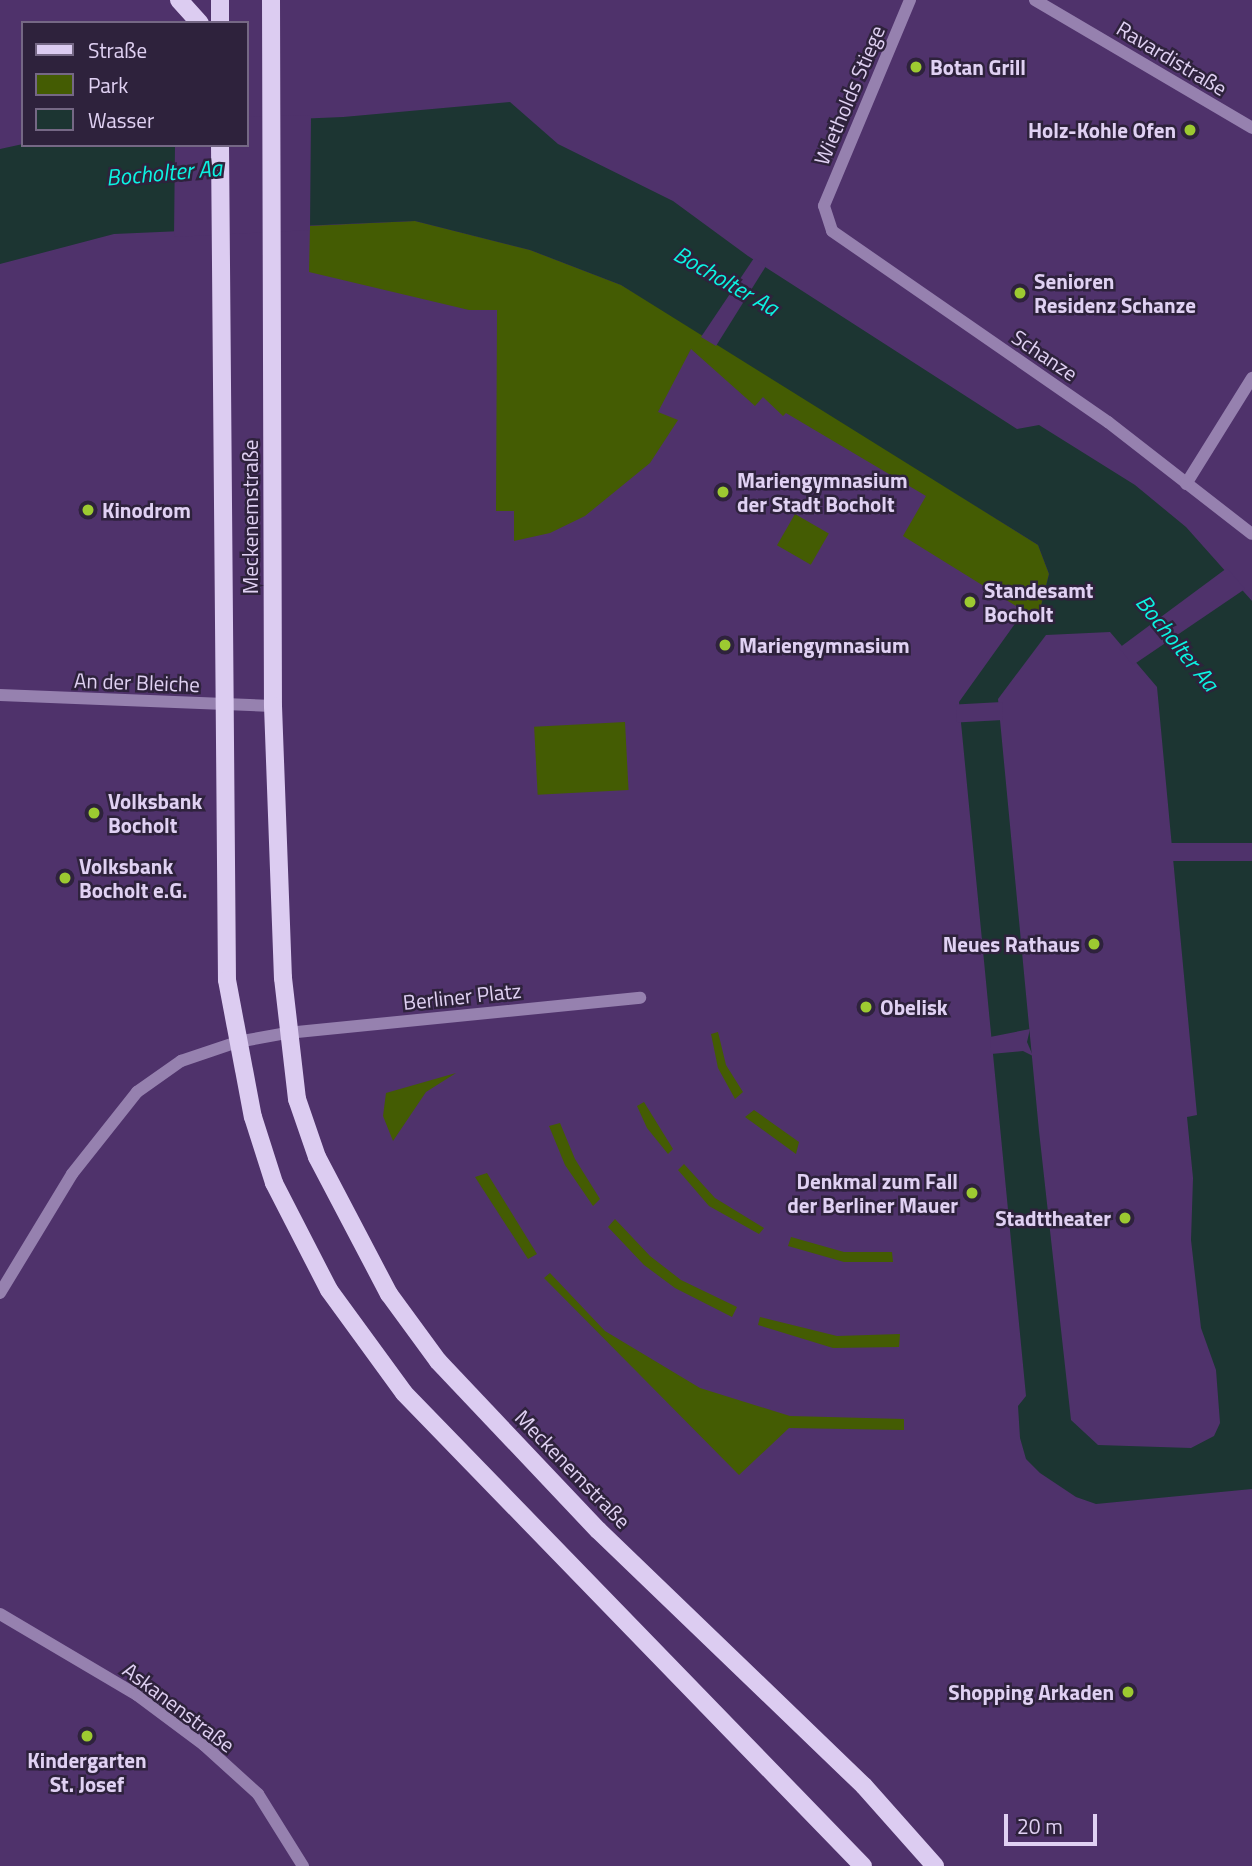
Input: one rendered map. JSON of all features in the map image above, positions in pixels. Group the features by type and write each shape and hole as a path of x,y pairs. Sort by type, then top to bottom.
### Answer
{"main road":[{"path":"178,0 198,21"},
{"path":"220,0 220,21"},
{"name":"Meckenemstraße","path":"271,0 273,706 287,1033 297,1100 317,1157 389,1294 438,1362 598,1530 864,1786 935,1866"},
{"name":"Meckenemstraße","path":"220,147 226,980 237,1042 274,1183 325,1282 367,1346 404,1393 863,1866"}],"street":[{"name":"Wietholds Stiege","path":"824,206 910,0"},
{"name":"Ravardistraße","path":"1035,0 1252,128"},
{"name":"Schanze","path":"824,206 832,231 860,254 1040,373 1252,534"},
{"path":"1186,484 1252,378"},
{"name":"An der Bleiche","path":"0,695 273,706"},
{"name":"Berliner Platz","path":"287,1033 640,999"},
{"path":"0,1293 72,1174 137,1092 181,1061 237,1042 287,1033"},
{"name":"Askanenstraße","path":"0,1614 137,1695 204,1745 258,1794 303,1866"}],"green space":[{"path":"415,221 530,250 621,285 700,332 1038,545 1049,574 1040,610 1024,611 903,536 926,496 786,413 783,416 763,397 755,406 691,349 658,412 678,420 650,463 585,516 550,533 514,541 514,511 496,511 497,310 469,310 309,272 310,226"},
{"path":"795,514 829,534 811,565 777,545"},
{"path":"625,722 629,790 538,795 534,727"},
{"path":"718,1032 726,1065 743,1092 735,1099 718,1068 711,1034"},
{"path":"456,1073 426,1092 393,1141 383,1116 386,1093"},
{"path":"644,1102 673,1149 668,1154 647,1128 637,1106"},
{"path":"754,1110 799,1142 796,1154 745,1117"},
{"path":"560,1123 575,1159 600,1199 593,1206 565,1165 549,1126"},
{"path":"684,1164 715,1198 764,1228 759,1234 709,1206 678,1170"},
{"path":"487,1173 537,1254 528,1259 475,1177"},
{"path":"615,1219 650,1256 681,1280 737,1307 732,1317 675,1288 644,1265 608,1227"},
{"path":"791,1237 844,1252 892,1252 893,1262 844,1262 788,1246"},
{"path":"550,1273 605,1331 700,1388 790,1416 904,1419 904,1430 789,1428 739,1475 544,1278"},
{"path":"760,1317 837,1336 900,1334 899,1347 833,1348 758,1325"}],"water":[{"name":"Bocholter Aa","path":"510,102 558,144 673,201 748,256 1017,429 1039,425 1135,485 1186,527 1252,601 1252,1489 1096,1504 1076,1497 1040,1473 1026,1459 1020,1438 1018,1406 1026,1396 959,702 1024,611 1040,610 1049,574 1038,545 621,285 530,250 415,221 114,234 0,264 0,149 21,144 21,147 248,147 248,121 343,117","holes":["1110,632 1157,687 1197,1115 1187,1117 1193,1178 1191,1240 1201,1328 1216,1370 1220,1423 1214,1436 1191,1448 1098,1445 1071,1420 1039,1131 998,699 1046,635"]}],"pier":[{"path":"311,115 310,230 174,237 175,147 248,147 248,117"},
{"path":"754,258 766,266 716,346 701,337"},
{"path":"1227,568 1245,589 1133,665 1119,648"},
{"path":"1002,702 1003,720 957,722 956,704"},
{"path":"1170,843 1252,843 1252,861 1170,861"},
{"path":"1030,1029 1027,1042 1033,1056 1023,1051 991,1054 990,1037"}],"place":[{"name":"Botan Grill","path":"916,67"},
{"name":"Holz-Kohle Ofen","path":"1190,130"},
{"name":"Senioren Residenz Schanze","path":"1020,293"},
{"name":"Mariengymnasium der Stadt Bocholt","path":"723,492"},
{"name":"Kinodrom","path":"88,510"},
{"name":"Standesamt Bocholt","path":"970,602"},
{"name":"Mariengymnasium","path":"725,645"},
{"name":"Volksbank Bocholt","path":"94,813"},
{"name":"Volksbank Bocholt e.G.","path":"65,878"},
{"name":"Neues Rathaus","path":"1094,944"},
{"name":"Obelisk","path":"866,1007"},
{"name":"Denkmal zum Fall der Berliner Mauer","path":"972,1193"},
{"name":"Stadttheater","path":"1125,1218"},
{"name":"Shopping Arkaden","path":"1128,1692"},
{"name":"Kindergarten St. Josef","path":"87,1736"}]}
